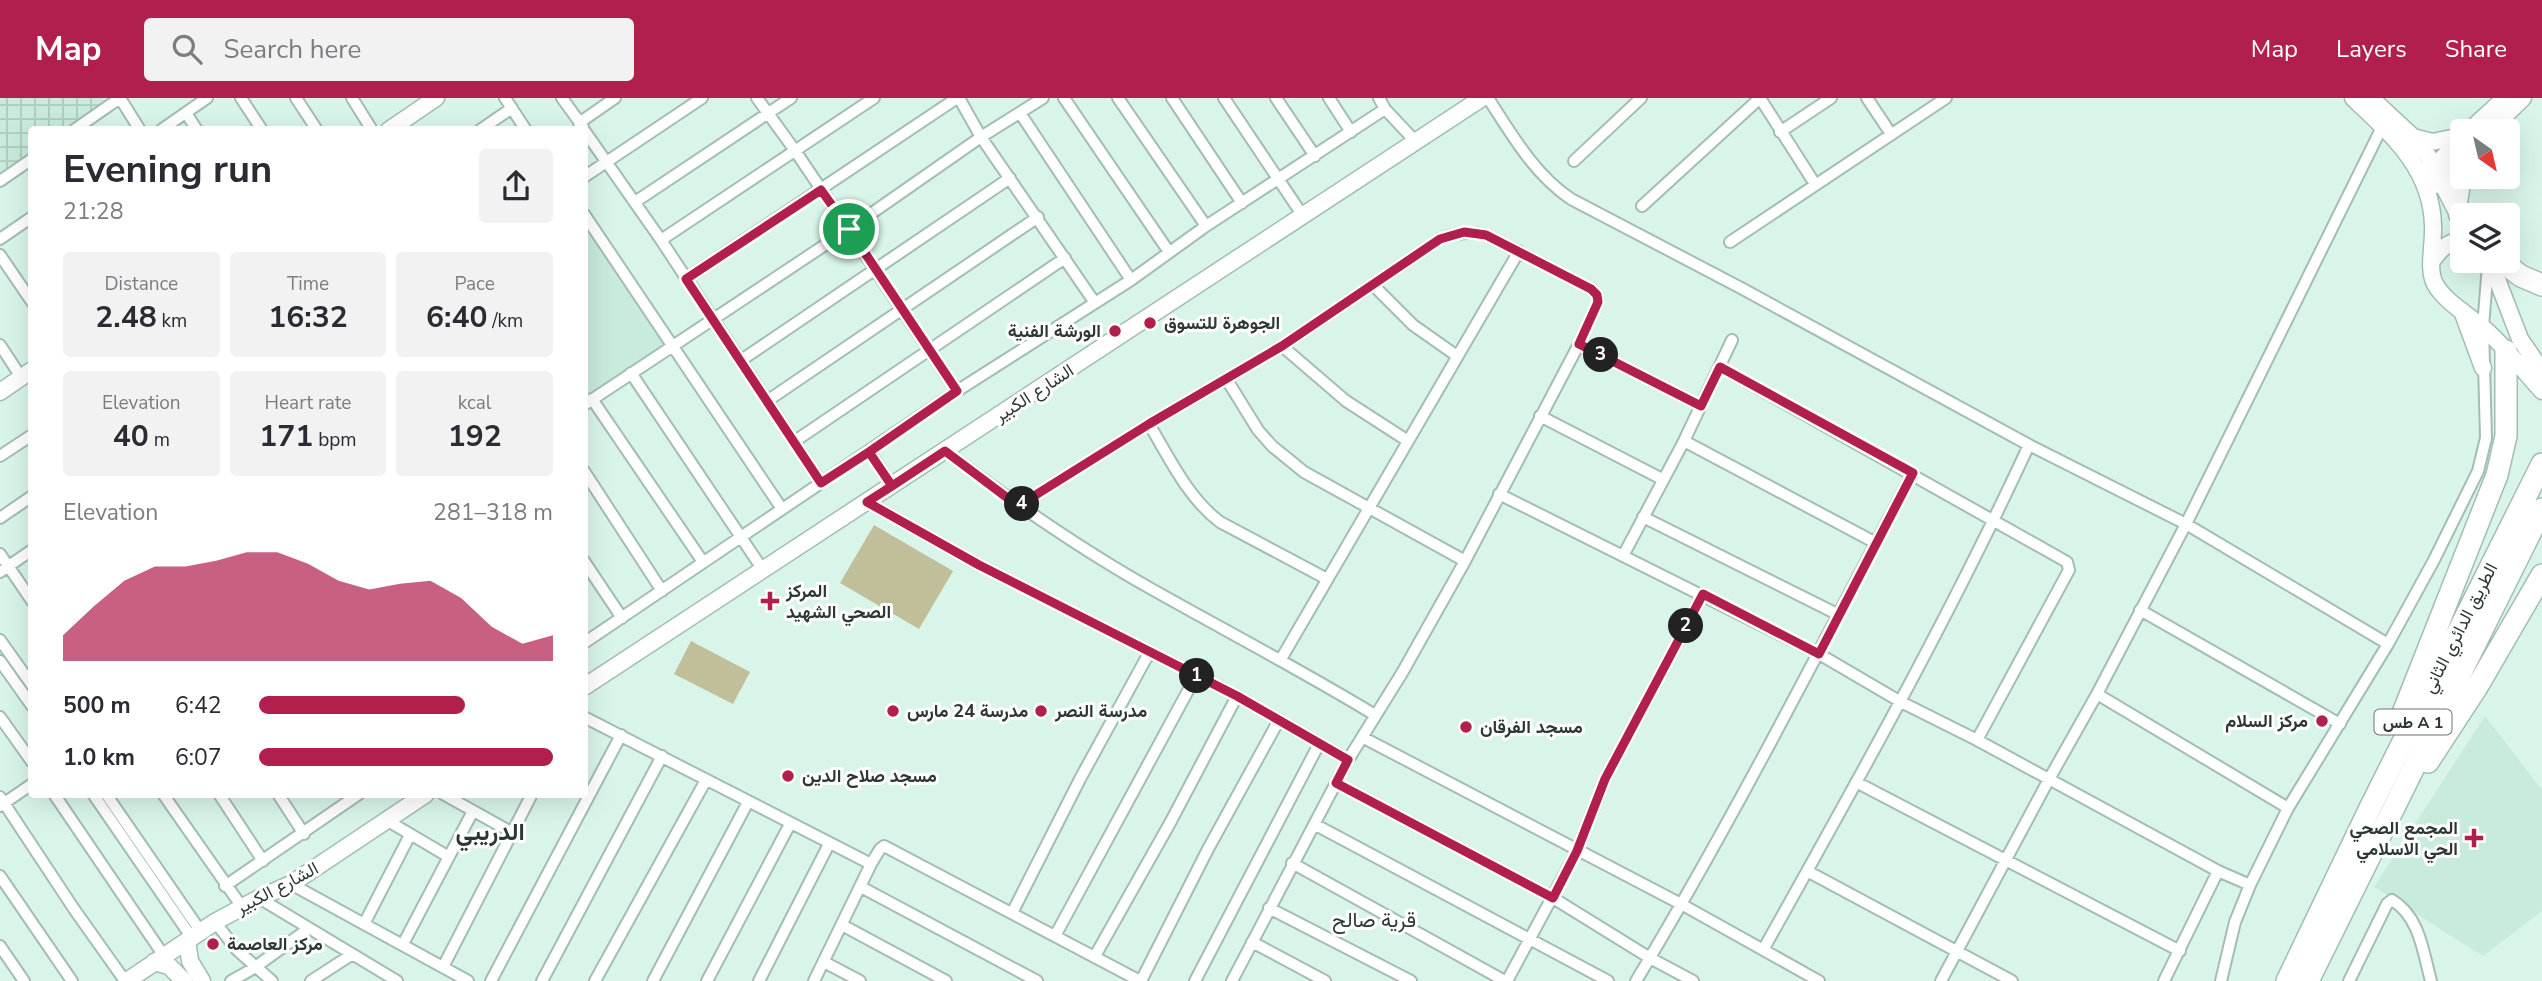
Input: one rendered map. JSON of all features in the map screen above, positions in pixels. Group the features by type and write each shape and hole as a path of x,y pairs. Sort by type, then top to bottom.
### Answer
{"highway":[{"path":"2517,273 2542,285"},
{"path":"2371,806 2386,751 2481,521 2497,475 2507,428 2505,350"},
{"name":"الطريق الدائري الثاني","path":"2287,981 2542,464"},
{"name":"الطريق الدائري الثاني","path":"2308,981 2542,509"},
{"path":"2394,809 2477,687 2542,575"}],"street":[{"path":"80,126 120,98 138,126"},
{"path":"167,126 207,98"},
{"path":"241,98 259,126"},
{"path":"296,98 314,126"},
{"path":"352,98 370,126"},
{"path":"393,126 414,104 436,98"},
{"path":"505,98 523,126"},
{"path":"562,98 582,126"},
{"path":"584,126 615,98"},
{"path":"588,174 702,98"},
{"path":"757,98 849,229 957,391"},
{"path":"635,202 791,98"},
{"path":"661,240 874,98"},
{"path":"686,279 958,98 981,137 1096,303"},
{"path":"703,562 588,402 1043,98"},
{"path":"1064,98 1169,252"},
{"path":"1118,98 1206,226"},
{"path":"1172,98 1242,204"},
{"path":"1224,98 1303,216"},
{"path":"1276,98 1315,156"},
{"path":"1329,98 1351,132"},
{"path":"1379,98 1385,109 1416,142"},
{"name":"الشارع الكبير","path":"588,684 1482,98"},
{"path":"1488,98 1531,162 1559,191 1571,199 2029,445 2186,524 2388,644"},
{"path":"1574,161 1641,98"},
{"path":"1642,206 1760,98 1815,184"},
{"path":"1780,132 1831,98"},
{"path":"1867,98 1891,134"},
{"path":"1730,242 1946,98"},
{"path":"2353,98 2413,137 2432,142 2450,139"},
{"path":"2371,98 2405,150 2432,178"},
{"path":"2482,119 2505,98"},
{"path":"2501,119 2522,98"},
{"path":"486,126 512,108"},
{"path":"588,640 957,391 1131,280 1206,226 1385,109"},
{"path":"186,113 194,126"},
{"path":"1020,113 1131,280"},
{"path":"1941,981 2186,524 2386,121"},
{"path":"588,134 821,483"},
{"path":"2413,137 2432,178 2450,204"},
{"path":"2450,153 2432,178 2431,271 2434,283 2483,327 2542,390"},
{"path":"0,181 28,162"},
{"path":"2432,178 2450,166"},
{"path":"740,361 1010,178"},
{"path":"767,401 1038,217"},
{"path":"0,239 28,220"},
{"path":"588,220 782,509"},
{"path":"1018,506 1149,424 1282,346 1440,239 1455,234 1486,235 1591,289 1597,295 1598,302 1579,344 1465,561 1348,760 1232,981"},
{"path":"2432,261 2450,243"},
{"path":"1281,659 1518,251"},
{"path":"0,255 28,296"},
{"path":"795,441 1065,258"},
{"path":"2221,981 2235,922 2288,808 2388,644 2478,471 2486,438 2483,327 2488,273"},
{"path":"2494,273 2520,339 2542,371"},
{"path":"1373,285 1413,325 1457,356"},
{"path":"2461,309 2484,362"},
{"path":"1624,554 1684,441 1732,340"},
{"path":"1579,344 1701,406"},
{"path":"0,345 26,373 0,392"},
{"path":"1282,346 1346,401 1408,441"},
{"path":"2484,362 2491,349 2505,350"},
{"path":"1720,367 1913,473 2067,562 2069,570 1977,740"},
{"path":"631,373 763,570"},
{"path":"1227,380 1258,430 1287,460 1320,482 1465,561"},
{"path":"1540,416 1662,479"},
{"path":"1149,424 1190,492 1205,511 1239,533 1327,579"},
{"path":"0,456 28,438"},
{"path":"1684,441 1876,543"},
{"path":"1763,950 1900,702 2029,445"},
{"path":"945,451 1018,506 1147,587 1281,659 1376,715"},
{"path":"869,452 892,486"},
{"path":"1636,981 1699,876 1913,473"},
{"path":"588,477 662,591"},
{"path":"1499,494 1624,554 1819,654 1900,702 1977,740 2218,872 2250,885"},
{"path":"0,518 28,499"},
{"path":"867,502 979,565 1237,696 1348,760"},
{"path":"1643,517 1839,615"},
{"path":"4,569 28,553"},
{"path":"0,554 4,569 28,596"},
{"path":"588,567 622,618"},
{"path":"1293,863 1506,981 1577,851 1605,779 1703,594"},
{"path":"2140,610 2340,724"},
{"path":"0,640 28,679"},
{"path":"1012,913 1149,653"},
{"path":"0,661 28,700"},
{"path":"1055,936 1196,676"},
{"path":"2097,694 2288,808"},
{"path":"1095,957 1237,696"},
{"path":"0,717 28,756"},
{"path":"588,719 870,864"},
{"path":"814,981 870,864 884,846 1140,981 1279,720"},
{"path":"588,797 621,735"},
{"path":"1362,737 1681,904 1819,981"},
{"path":"1195,981 1320,744"},
{"path":"542,981 662,756"},
{"path":"595,981 706,780"},
{"path":"1856,782 2180,951"},
{"path":"1336,783 1553,898 1650,958 1693,981"},
{"path":"28,786 1,802 126,981"},
{"path":"57,798 159,959 184,981"},
{"path":"96,798 199,933 272,981"},
{"path":"109,798 199,933"},
{"path":"166,798 242,907"},
{"path":"222,798 263,860"},
{"path":"281,798 304,834"},
{"path":"339,798 344,806"},
{"path":"225,886 354,798"},
{"name":"الشارع الكبير","path":"126,981 242,907 292,884 420,798"},
{"path":"450,798 511,832"},
{"path":"443,967 530,798"},
{"path":"491,981 588,798"},
{"path":"653,981 748,802"},
{"path":"403,944 473,811"},
{"path":"388,821 449,856"},
{"path":"707,981 790,824"},
{"path":"1314,824 1608,981"},
{"path":"364,924 410,835"},
{"path":"759,981 829,844"},
{"path":"1807,871 2012,981"},
{"path":"2164,981 2218,872"},
{"path":"0,876 72,981"},
{"path":"292,884 468,981"},
{"path":"861,887 1037,981"},
{"path":"259,898 397,981"},
{"path":"2349,981 2387,904 2392,900 2405,909 2415,923 2431,981"},
{"path":"1269,908 1411,981"},
{"path":"842,925 946,981"},
{"path":"230,981 254,968 308,929"},
{"path":"199,933 190,961 202,981"},
{"path":"1252,942 1325,981"},
{"path":"0,946 24,981"},
{"path":"311,981 351,955"},
{"path":"824,962 860,981"}],"shaded area":[{"path":"0,98 103,98 106,103 72,126 28,126 28,156 0,175"},
{"path":"588,221 673,345 588,402"},
{"path":"874,525 953,571 919,629 840,583"},
{"path":"691,641 750,672 733,704 674,674"},
{"name":"المجمع الصحي الحي الاسلامي","path":"2485,716 2542,790 2542,911 2483,956 2374,887"}],"place":[{"name":"الجوهرة للتسوق","path":"1150,323"},
{"name":"الورشة الفنية","path":"1115,331"},
{"name":"المركز الصحي الشهيد","path":"770,601"},
{"name":"مدرسة 24 مارس","path":"893,711"},
{"name":"مدرسة النصر","path":"1041,711"},
{"name":"مركز السلام","path":"2322,721"},
{"name":"مسجد الفرقان","path":"1466,727"},
{"name":"مسجد صلاح الدين","path":"788,776"},
{"name":"المجمع الصحي الحي الاسلامي","path":"2474,838"},
{"name":"مركز العاصمة","path":"213,944"}],"district":[{"name":"الدريبي","path":"490,832"},
{"name":"قرية صالح","path":"1374,920"}],"route":[{"path":"849,229 821,190 686,279 821,483 869,452 892,486 945,451 1018,506 1149,424 1282,346 1440,239 1464,232 1486,235 1591,289 1597,295 1598,302 1579,344 1701,406 1720,367 1913,473 1819,654 1703,594 1605,779 1577,851 1553,898 1336,783 1348,760 1237,696 979,565 867,502 892,486 869,452 957,391 849,229"}]}
